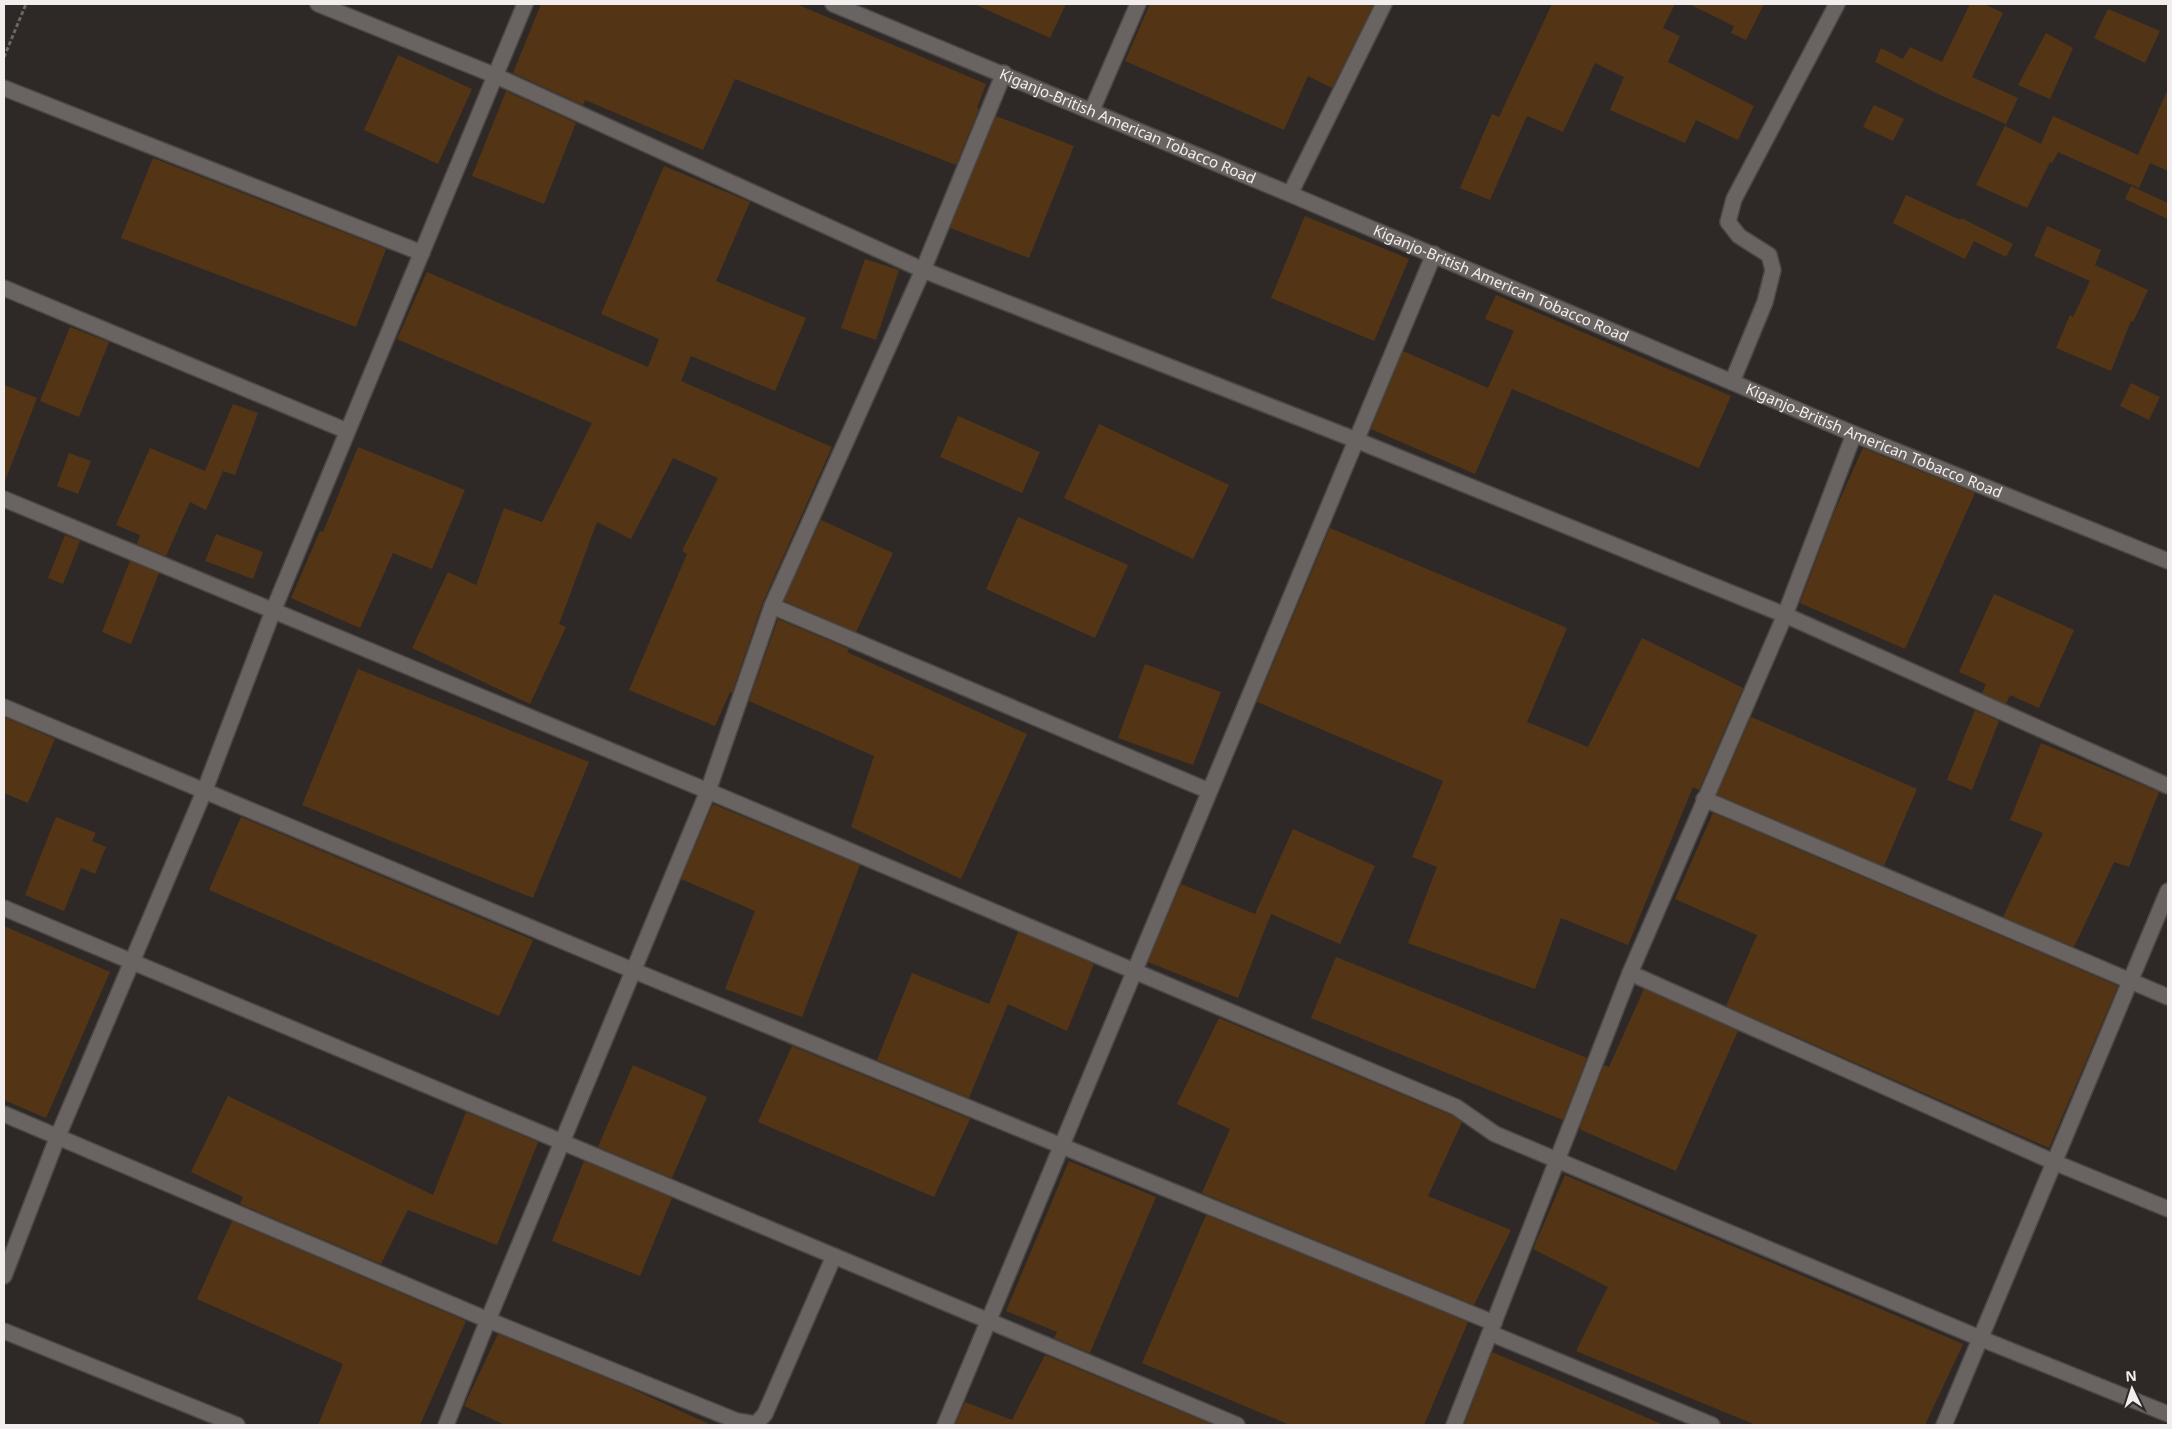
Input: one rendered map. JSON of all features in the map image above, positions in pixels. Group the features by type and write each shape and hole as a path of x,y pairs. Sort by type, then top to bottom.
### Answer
{"street":[{"path":"318,4 494,75 923,270 1356,440 1785,615 2168,786"},
{"path":"4,1276 58,1136 204,792 273,611 525,4"},
{"name":"Kiganjo-British American Tobacco Road","path":"832,4 1092,110 1854,434 2168,561"},
{"path":"1092,110 1138,4"},
{"path":"1290,194 1384,4"},
{"path":"1732,382 1765,302 1773,270 1769,255 1739,236 1728,222 1734,199 1837,4"},
{"path":"446,1425 632,970 708,791 772,606 923,270 1004,73"},
{"path":"4,88 422,253"},
{"path":"946,1425 1434,254"},
{"path":"4,288 347,431"},
{"path":"1454,1425 1630,973 1785,615 1854,434"},
{"path":"4,499 1135,970 1456,1106 1495,1134 1982,1339 2168,1414"},
{"path":"772,606 1209,791"},
{"path":"4,707 632,970 1062,1145 1492,1328 1712,1425"},
{"path":"1704,799 2168,997"},
{"path":"1944,1425 2056,1163 2168,891"},
{"path":"4,908 1237,1425"},
{"path":"1630,973 2056,1163 2168,1209"},
{"path":"4,1114 488,1320 737,1421 756,1424 765,1414 834,1256"},
{"path":"4,1331 237,1425"}],"path":[{"path":"4,57 26,4"}],"building":[{"path":"541,4 796,4 986,84 977,108 979,109 956,165 735,79 703,150 585,100 583,105 513,73"},
{"path":"974,4 1066,4 1050,38"},
{"path":"1150,4 1374,4 1332,88 1308,76 1284,130 1125,61"},
{"path":"1552,4 1675,4 1663,28 1680,36 1668,62 1754,106 1738,140 1696,120 1685,143 1610,110 1624,77 1595,63 1563,132 1527,116 1490,200 1460,188 1492,114 1499,117"},
{"path":"1689,4 1764,4 1746,40 1731,33 1734,26"},
{"path":"1970,4 1984,4 2003,13 1972,77 2018,98 2006,124 1938,94 1875,62 1881,48 1903,59 1910,47 1942,62"},
{"path":"2108,9 2160,31 2145,63 2094,38"},
{"path":"2046,33 2073,48 2050,99 2018,85"},
{"path":"398,55 472,89 438,164 364,130"},
{"path":"2168,89 2168,171 2150,163 2139,188 2058,152 2052,163 2050,162 2027,208 1976,185 2005,126 2041,144 2053,116 2138,155"},
{"path":"506,91 576,123 544,204 472,176"},
{"path":"1874,105 1904,119 1893,141 1863,127"},
{"path":"996,116 1074,146 1029,258 950,228"},
{"path":"153,158 386,249 356,327 121,238"},
{"path":"664,166 750,202 716,281 806,318 775,391 691,356 681,381 832,447 763,602 732,693 730,692 715,726 629,690 687,554 682,551 718,478 673,458 631,539 597,522 559,624 566,627 530,704 412,648 448,572 476,585 504,508 542,522 592,423 397,339 427,272 648,367 659,339 601,314"},
{"path":"2131,186 2168,203 2168,219 2125,199"},
{"path":"1906,195 1960,220 1961,218 2013,244 2006,257 1974,241 1965,259 1893,223"},
{"path":"1305,216 1409,259 1374,341 1271,298"},
{"path":"2047,226 2101,250 2095,265 2148,290 2133,322 2131,321 2111,371 2056,348 2070,315 2073,317 2090,281 2034,256"},
{"path":"865,259 899,270 876,340 841,328"},
{"path":"1496,295 1731,396 1699,468 1512,389 1475,474 1371,429 1403,351 1488,388 1514,331 1485,319"},
{"path":"70,327 109,342 79,417 40,401"},
{"path":"2131,383 2160,397 2149,420 2120,406"},
{"path":"4,385 37,398 5,481 4,481"},
{"path":"233,404 258,413 235,475 223,471 206,510 190,502 166,556 137,544 140,535 116,525 150,448 205,471"},
{"path":"958,416 1040,452 1022,493 940,457"},
{"path":"1099,424 1229,485 1193,559 1064,498"},
{"path":"358,447 465,490 432,569 393,553 360,628 291,598 320,531 323,532"},
{"path":"1863,448 1975,493 1905,649 1800,603 1833,515"},
{"path":"69,453 91,461 78,494 57,486"},
{"path":"1018,517 1128,565 1095,638 986,589"},
{"path":"821,520 893,553 856,632 784,601"},
{"path":"1330,528 1567,628 1527,722 1588,747 1642,638 1743,688 1699,790 1693,787 1628,945 1561,918 1535,989 1408,943 1437,867 1412,857 1443,781 1257,702"},
{"path":"216,534 263,552 253,579 205,561"},
{"path":"65,535 80,541 63,584 48,578"},
{"path":"130,561 159,573 131,644 102,632"},
{"path":"1994,594 2074,630 2039,708 2010,695 2006,704 1982,693 1986,684 1959,672"},
{"path":"778,619 849,649 847,652 1027,734 961,879 851,827 874,756 749,701"},
{"path":"1145,664 1221,692 1193,765 1118,738"},
{"path":"358,669 589,762 533,898 302,805"},
{"path":"1975,710 1999,721 1972,790 1947,780"},
{"path":"4,717 55,739 28,803 4,793"},
{"path":"1751,717 1917,789 1884,866 1717,795"},
{"path":"2041,743 2159,792 2129,867 2114,862 2074,947 2003,917 2043,833 2010,820"},
{"path":"713,804 860,865 802,1017 725,989 755,911 681,879"},
{"path":"1713,813 2118,986 2049,1148 1726,1006 1757,935 1675,899"},
{"path":"56,817 96,833 92,841 106,847 95,874 81,868 64,911 25,895"},
{"path":"241,817 533,940 499,1016 209,890"},
{"path":"1293,829 1375,866 1340,944 1271,914 1238,998 1148,962 1181,884 1255,914"},
{"path":"4,926 110,972 46,1118 4,1100"},
{"path":"1018,932 1094,964 1067,1031 1008,1004 969,1098 877,1060 912,973 989,1004"},
{"path":"1336,957 1587,1058 1563,1120 1311,1018"},
{"path":"1644,989 1738,1031 1676,1171 1581,1130 1580,1127 1604,1065 1609,1067"},
{"path":"1219,1018 1451,1115 1462,1122 1428,1196 1511,1230 1474,1305 1202,1193 1230,1129 1177,1104"},
{"path":"792,1046 970,1119 934,1197 758,1122"},
{"path":"633,1065 707,1097 672,1178 598,1147"},
{"path":"228,1096 433,1195 466,1112 538,1142 497,1245 408,1210 381,1264 240,1204 243,1197 191,1172"},
{"path":"584,1161 672,1198 640,1276 552,1241"},
{"path":"1069,1161 1156,1197 1090,1353 1054,1338 1057,1332 1006,1311"},
{"path":"1565,1175 1963,1344 1925,1425 1756,1425 1576,1351 1608,1287 1533,1249"},
{"path":"1206,1215 1468,1322 1424,1425 1290,1425 1142,1363"},
{"path":"232,1221 466,1321 420,1425 318,1425 343,1364 197,1299"},
{"path":"498,1334 626,1386 711,1425 505,1425 464,1406"},
{"path":"1492,1352 1664,1425 1464,1425"},
{"path":"1045,1355 1213,1425 955,1425 965,1402 1012,1420"}]}
